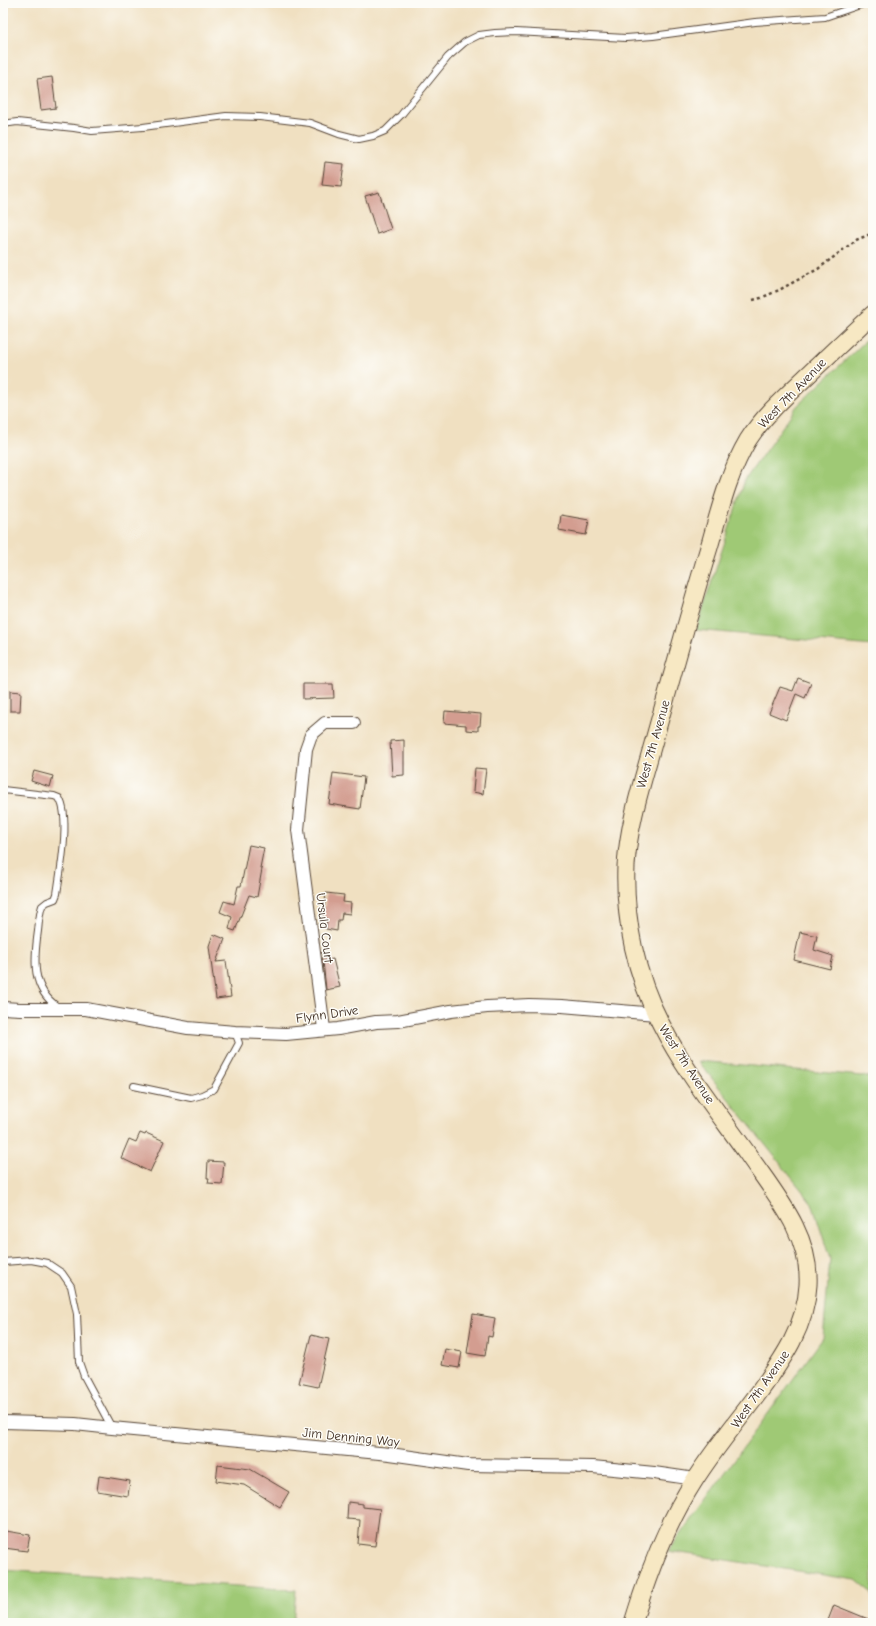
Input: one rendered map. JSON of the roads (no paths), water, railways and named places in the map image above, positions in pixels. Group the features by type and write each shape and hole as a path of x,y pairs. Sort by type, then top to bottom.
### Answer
{"main road":[{"name":"West 7th Avenue","path":"633,1623 655,1555 667,1529 695,1479 787,1353 801,1320 806,1302 808,1268 804,1250 792,1220 684,1064 656,1014 640,971 628,918 626,863 630,835 644,775 717,517 739,458 749,438 778,403 873,314"}],"street":[{"name":"Ursula Court","path":"324,1029 298,830 303,770 306,749 311,735 325,723 354,723"},
{"name":"Flynn Drive","path":"3,1008 92,1010 188,1028 286,1034 324,1029 338,1029 376,1022 398,1021 451,1011 487,1007 529,1005 562,1006 656,1014"},
{"name":"Jim Denning Way","path":"3,1422 76,1424 390,1454 468,1465 593,1467 695,1479"}],"lane":[{"path":"3,124 17,122 92,131 143,127 226,116 260,117 310,123 339,134 358,139 373,136 385,131 401,116 448,57 465,42 479,35 516,32 626,38 653,36 755,22 825,17 866,3"},
{"path":"3,790 54,796 59,798 64,808 63,851 57,894 55,899 42,906 34,957 34,968 46,996 51,1002 61,1009"},
{"path":"134,1086 191,1098 202,1095 214,1088 229,1064 239,1043 236,1032"},
{"path":"3,1262 30,1260 47,1263 62,1273 71,1286 77,1314 79,1362 84,1376 112,1428"}]}
